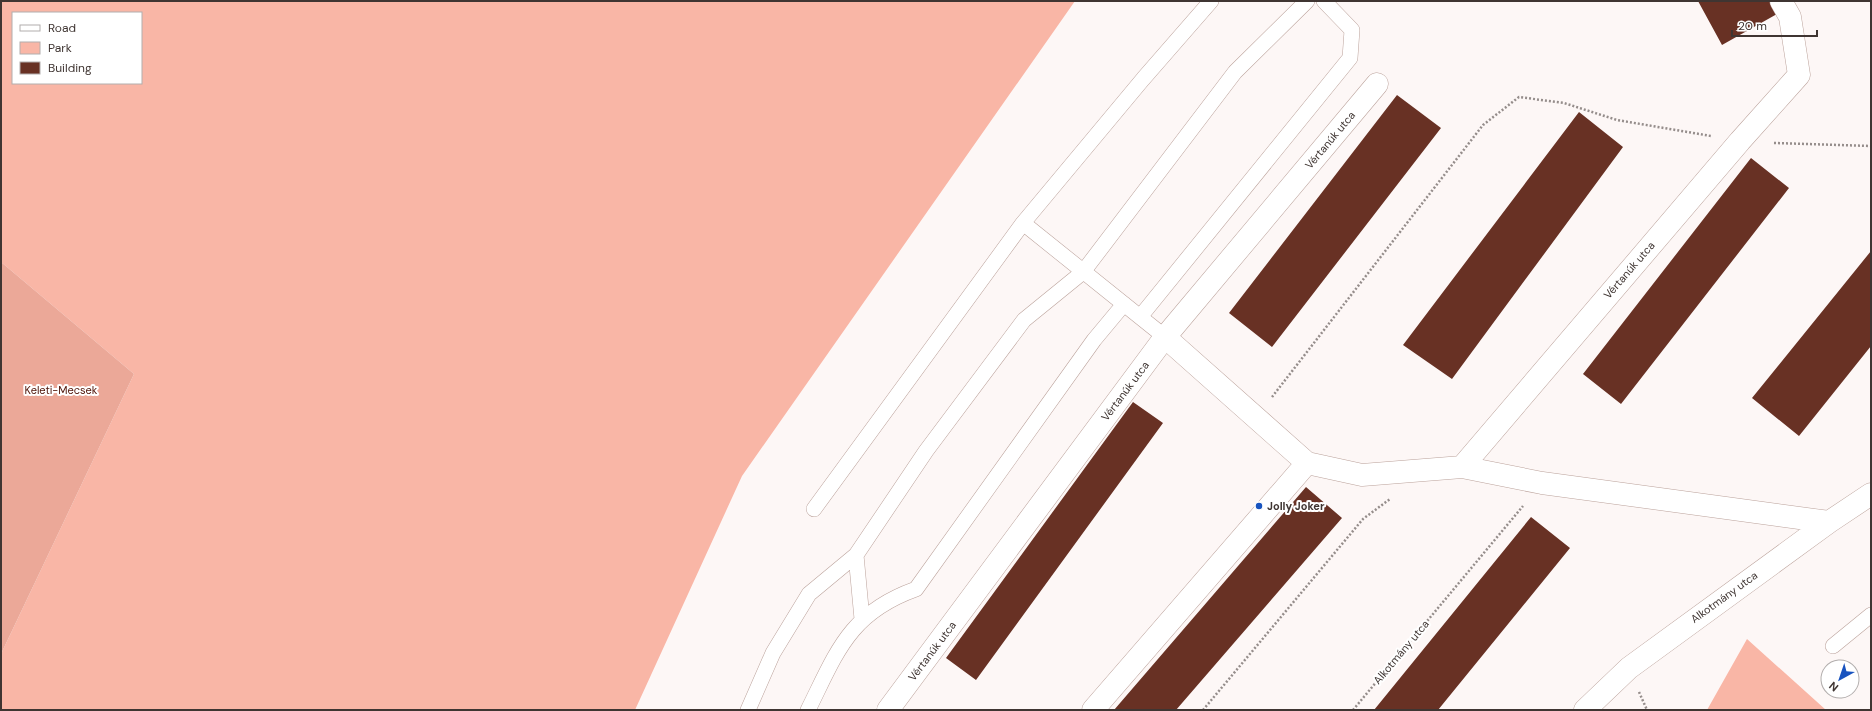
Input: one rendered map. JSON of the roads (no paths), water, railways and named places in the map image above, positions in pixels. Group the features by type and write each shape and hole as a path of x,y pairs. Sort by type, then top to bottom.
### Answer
{"street":[{"name":"Vértanúk utca","path":"1462,467 1740,141 1799,75 1790,17 1781,1"},
{"name":"Vértanúk utca","path":"888,710 1165,337 1378,84"},
{"path":"1165,337 1308,463 1362,475 1462,467 1542,483 1829,522"},
{"path":"1093,710 1308,463"},
{"name":"Alkotmány utca","path":"1585,710 1628,668 1829,522 1871,494"}],"lane":[{"path":"814,509 1023,223 1143,79 1211,1"},
{"path":"748,710 773,654 809,594 856,555 926,451 1024,320 1083,272 1235,72 1307,1"},
{"path":"1140,317 1350,58 1352,30 1324,1"},
{"path":"1023,223 1165,337"},
{"path":"808,710 842,642 862,619 900,594 916,589 1094,340 1124,304"},
{"path":"856,555 862,619"},
{"path":"1833,646 1871,615"}],"place":[{"name":"Jolly Joker","path":"1259,506"}],"park label":[{"name":"Keleti-Mecsek","path":"61,390"}]}
